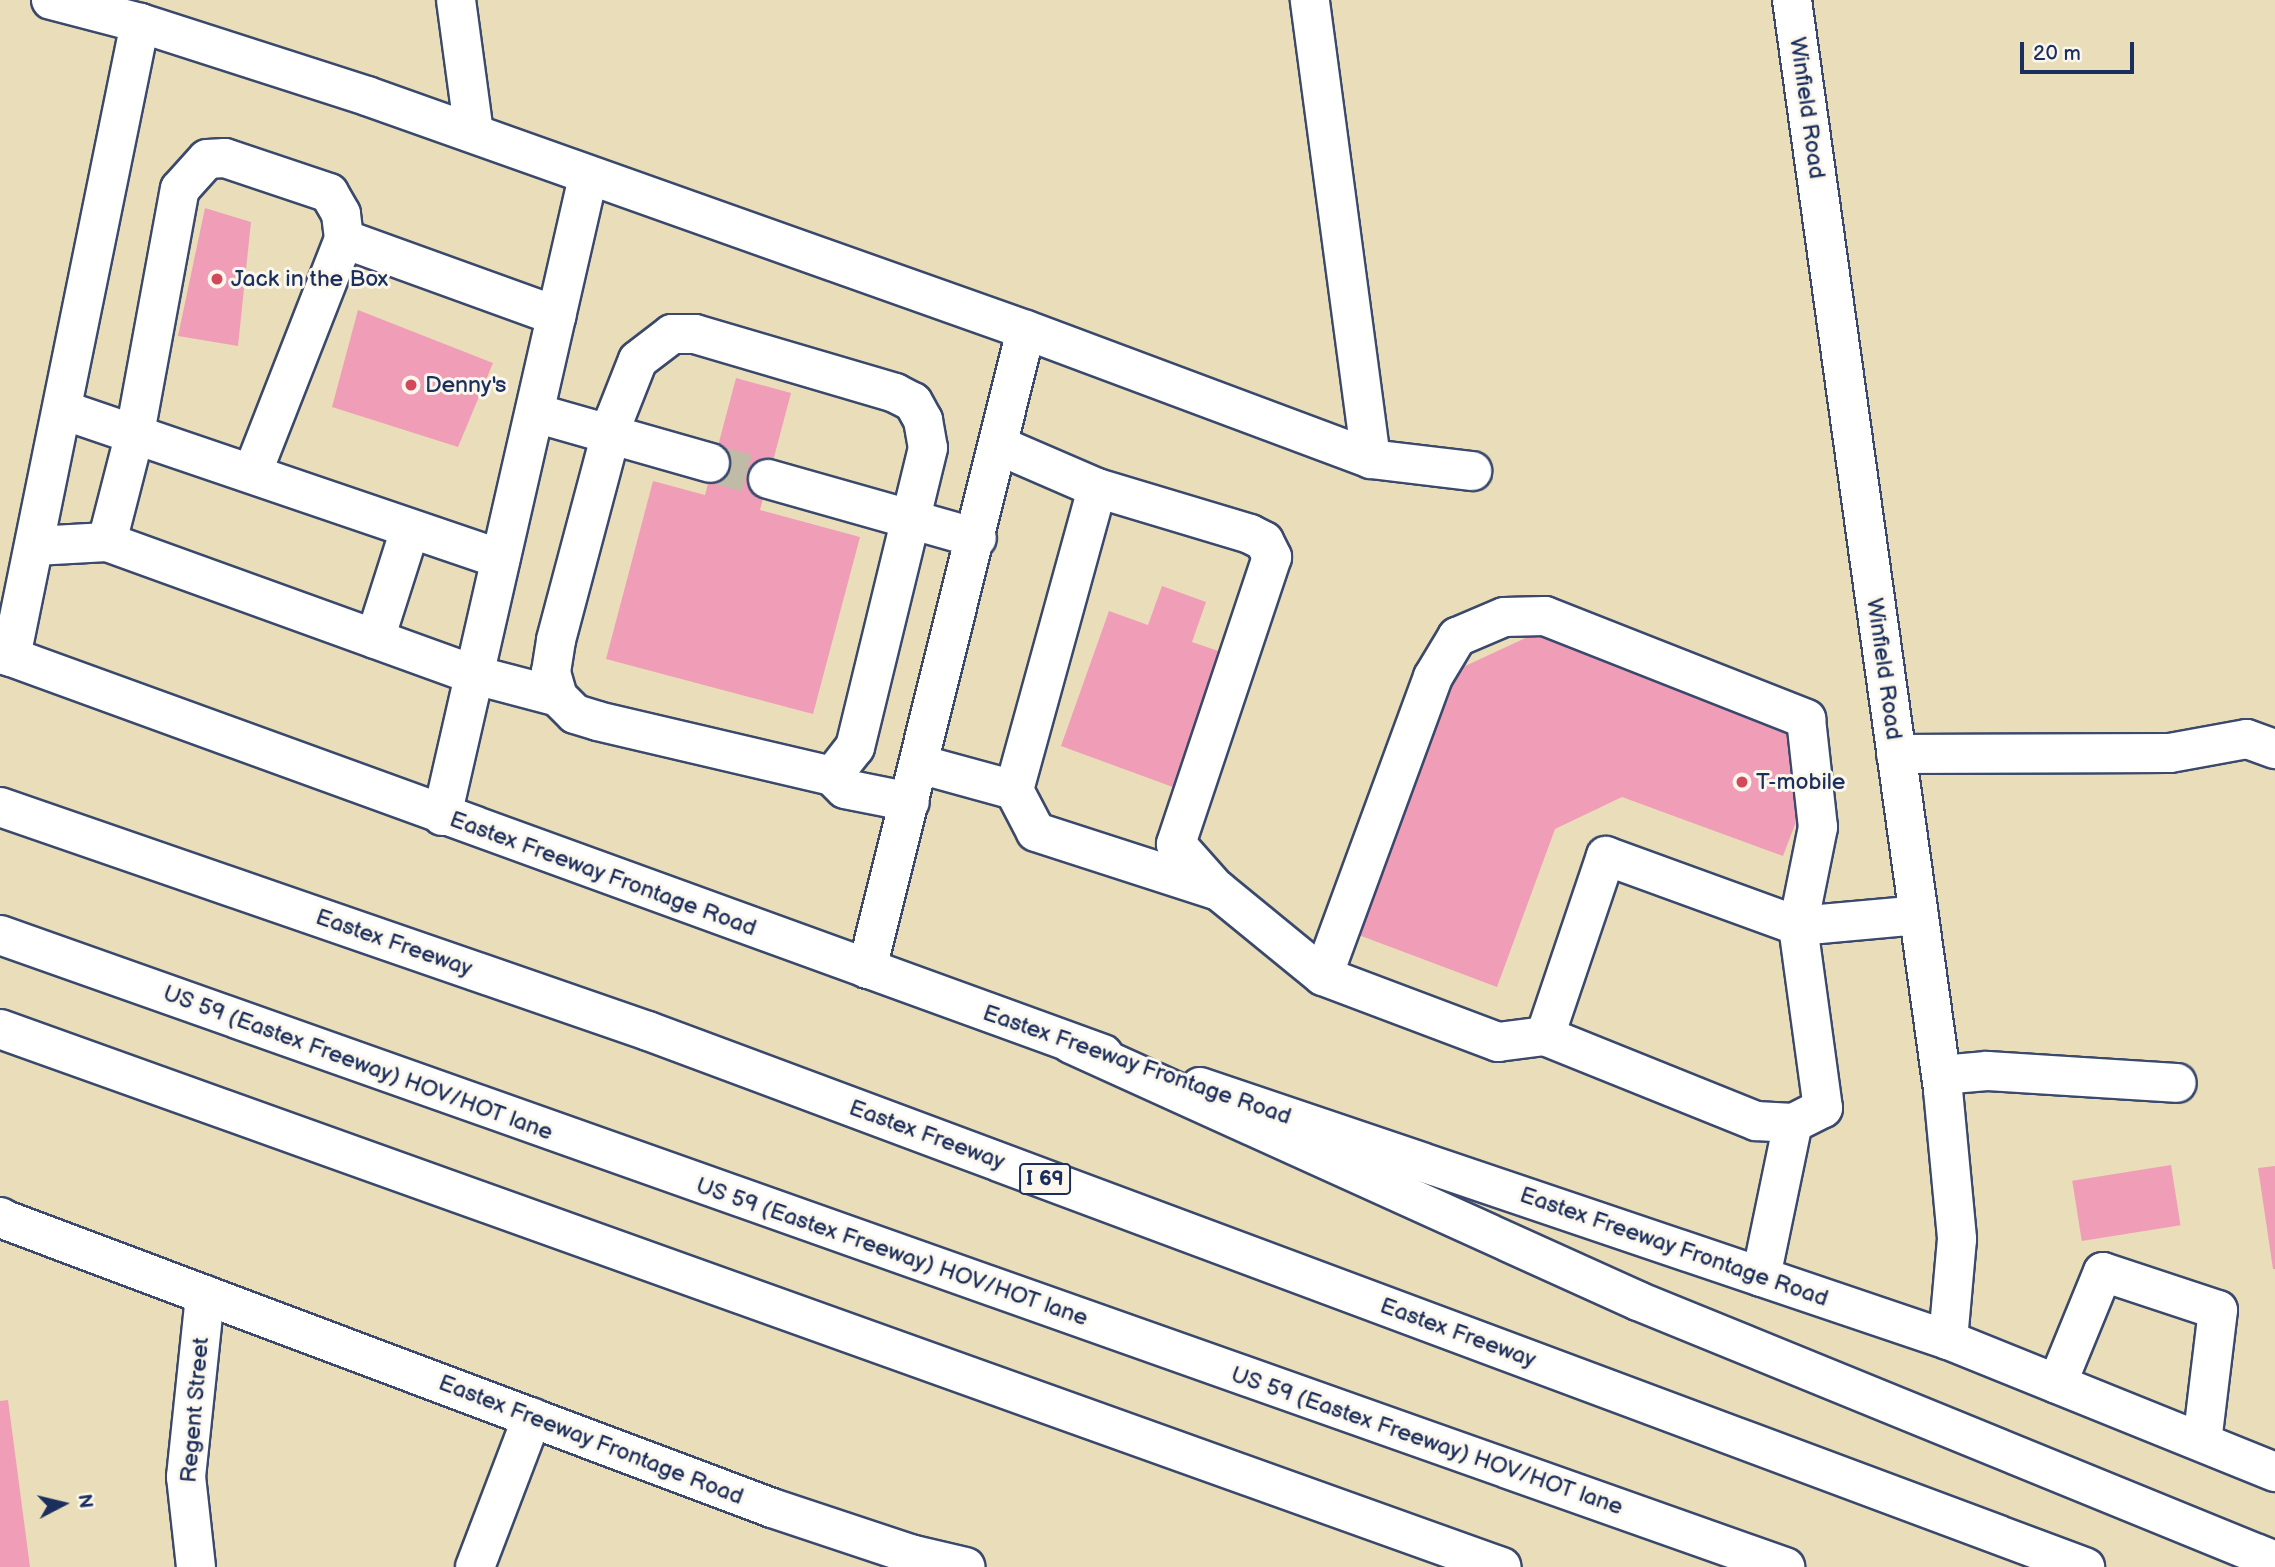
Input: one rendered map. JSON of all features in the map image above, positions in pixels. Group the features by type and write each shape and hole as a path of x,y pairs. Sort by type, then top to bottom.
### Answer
{"main road":[{"path":"51,0 140,23 474,133 588,177 1026,330 1371,459 1472,471"},
{"path":"456,0 474,133"},
{"path":"1310,0 1371,459"},
{"name":"Winfield Road","path":"1792,0 1941,1075 1957,1239 1948,1340"},
{"path":"4,655 35,546 65,411 140,23"},
{"path":"107,542 135,433 180,189 191,171 207,159 225,158 329,193 341,214 344,239 252,474"},
{"path":"442,816 471,674 535,413 588,177"},
{"path":"344,239 557,316"},
{"path":"867,969 1000,446 1026,330"},
{"path":"832,776 855,747 928,448 913,402 695,334 672,334 638,360 611,434 556,640 551,672 558,697 575,714 598,721 832,776 845,789 909,802"},
{"path":"65,411 500,559"},
{"path":"535,413 710,463"},
{"path":"1000,446 1097,488 1250,534 1264,541 1272,557 1176,844 1219,891 1323,976 1498,1042 1545,1035 1756,1121 1793,1123 1823,1108 1798,926 1818,827 1806,719 1545,616 1504,617 1457,636 1433,677 1323,976"},
{"path":"768,479 977,538"},
{"path":"1097,488 1014,790 1036,831 1219,891"},
{"path":"375,639 410,529"},
{"path":"35,546 107,542 471,674 558,697"},
{"name":"Eastex Freeway Frontage Road","path":"4,655 1071,1044 1948,1340 2275,1472"},
{"path":"1896,754 2170,752 2247,738 2275,749"},
{"path":"919,764 1014,790"},
{"name":"Eastex Freeway","path":"0,807 648,1031 2085,1567"},
{"path":"1545,1035 1606,856 1798,926 1919,915"},
{"name":"US 59 (Eastex Freeway) HOV/HOT lane","path":"0,935 1785,1567"},
{"path":"0,1029 1502,1567"},
{"path":"1071,1044 1638,1301 2275,1561"},
{"path":"1941,1075 1987,1070 2177,1083"},
{"path":"1761,1277 1793,1123"},
{"name":"Eastex Freeway Frontage Road","path":"1,1218 532,1418 949,1567"},
{"path":"2057,1384 2103,1272 2218,1310 2202,1442"},
{"name":"Regent Street","path":"196,1567 186,1477 205,1295"},
{"path":"475,1567 532,1418"},
{"path":"910,1554 966,1567"}],"building":[{"name":"Jack in the Box","path":"205,208 251,222 238,346 178,336"},
{"name":"Denny's","path":"358,310 493,363 458,447 332,407"},
{"path":"736,378 791,393 760,510 860,537 813,714 606,659 653,481 705,495"},
{"path":"1162,586 1206,602 1192,642 1230,655 1181,790 1061,746 1109,611 1148,625"},
{"path":"1536,633 1786,724 1799,814 1783,856 1622,797 1555,829 1497,987 1356,934 1450,673"},
{"path":"2171,1165 2181,1225 2082,1241 2072,1181"},
{"path":"2275,1166 2275,1269 2273,1269 2258,1168"},
{"path":"8,1400 30,1567 0,1567 0,1401"}],"tunnel":[{"path":"710,463 768,479"}],"place":[{"name":"Jack in the Box","path":"217,279"},
{"name":"Denny's","path":"411,385"},
{"name":"T-mobile","path":"1742,782"}]}
